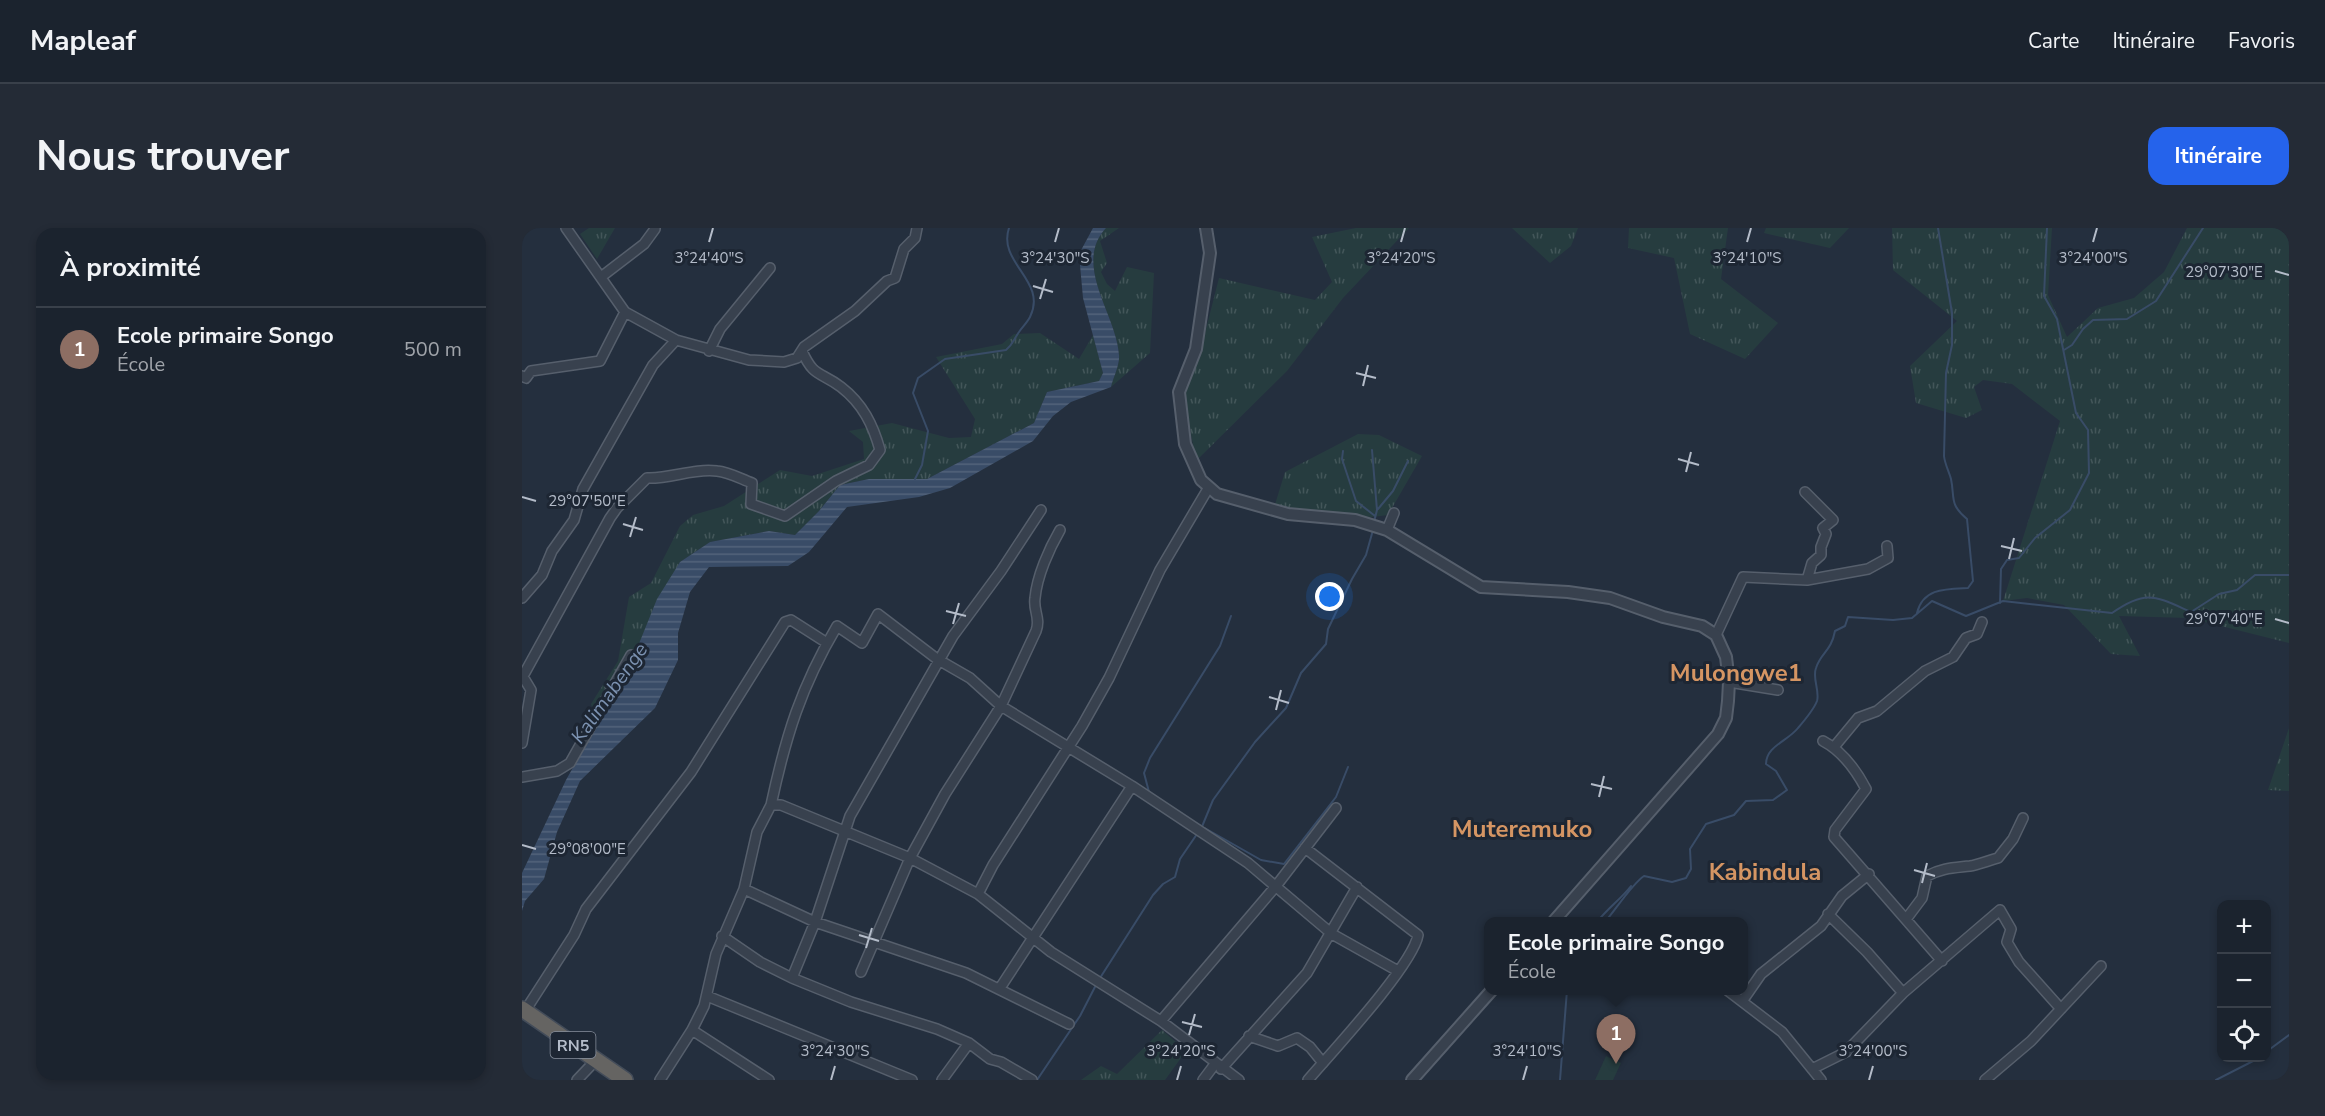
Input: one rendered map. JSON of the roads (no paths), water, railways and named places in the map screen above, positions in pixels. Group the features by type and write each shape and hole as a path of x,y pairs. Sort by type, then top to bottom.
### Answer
{"highway":[{"name":"RN5","path":"523,1010 625,1080"}],"street":[{"path":"566,228 625,312 676,340 709,351 749,360 784,362 796,358 855,311 887,281 894,278 904,249 915,238 917,228"},
{"path":"1206,228 1210,253 1196,349 1179,393 1185,444 1196,471 1217,494 1288,514 1355,520 1387,530 1444,567 1481,587 1568,592 1611,598 1664,617 1702,626 1716,635 1726,657 1729,682 1726,718 1718,734 1557,917"},
{"path":"601,277 644,244 655,229"},
{"path":"709,351 720,329 770,268"},
{"path":"522,376 526,378 531,371 600,361 625,312"},
{"path":"522,598 542,575 552,551 574,520 584,489 653,365 676,340"},
{"path":"522,743 531,690 523,675 613,513 647,478 663,479 674,474 687,475 704,470 725,472 752,483 751,504 785,516 836,481 869,465 880,450 872,424 842,388 810,368 802,351"},
{"path":"978,894 993,865 1069,747 1109,678 1170,552 1209,487"},
{"path":"1805,492 1833,520 1822,528 1826,534 1821,547 1821,555 1812,563 1807,580"},
{"path":"792,978 815,922 844,830 938,660 1041,510"},
{"path":"1387,530 1394,513"},
{"path":"861,972 910,858 945,794 1001,706 1036,631 1040,619 1035,604 1036,590 1060,530"},
{"path":"1716,635 1743,577 1807,580 1877,566 1888,558 1887,546"},
{"path":"660,1080 692,1030 707,996 722,936 744,889 758,832 771,805 791,720 827,643 837,626 862,643 879,614 938,660 970,678 1001,706 1132,786 1248,863 1332,934 1398,971"},
{"path":"523,1010 574,935 586,909 691,772 785,622 791,620 827,643"},
{"path":"1834,747 1858,718 1877,711 1925,671 1953,657 1966,638 1977,634 1982,622"},
{"path":"522,777 557,771 570,763 631,655"},
{"path":"1729,682 1778,690"},
{"path":"1823,741 1834,747 1858,774 1866,789 1835,830 1834,837 1869,874 1942,961"},
{"path":"1000,988 1132,786"},
{"path":"771,805 781,805 910,858 978,894 1052,952 1161,1021 1218,1067 1239,1080"},
{"path":"1161,1021 1276,886 1336,808"},
{"path":"1907,918 1922,898 1927,876 1939,869 1973,866 1982,860 1998,858 2013,839 2023,818"},
{"path":"1305,848 1417,933 1417,941 1398,971 1308,1080"},
{"path":"1748,993 1761,974 1815,931 1842,896 1869,874"},
{"path":"1203,1080 1249,1036 1307,973 1332,934 1357,887"},
{"path":"744,889 815,922 1000,988 1069,1024"},
{"path":"1812,1069 1846,1052 1903,993 2000,910 2011,929 2007,942 2019,962 2061,1009"},
{"path":"1828,914 1867,952 1903,993"},
{"path":"722,936 759,962 792,978 850,1002 937,1029 969,1043 990,1059 1032,1080"},
{"path":"1985,1080 2031,1041 2102,966"},
{"path":"1412,1080 1488,995"},
{"path":"1734,995 1782,1032 1821,1080"},
{"path":"1743,1000 1746,995"},
{"path":"707,996 912,1080"},
{"path":"692,1030 769,1080"},
{"path":"1249,1036 1278,1046 1298,1038 1310,1047 1323,1063"},
{"path":"942,1080 969,1043"},
{"path":"577,1080 596,1060"}],"water":[{"path":"1093,228 1106,228 1097,242 1093,258 1099,290 1119,355 1111,387 1071,402 1053,416 1033,441 950,488 919,497 847,507 809,552 788,566 709,567 690,592 678,633 678,660 655,708 580,781 557,832 544,879 525,901 522,911 522,873 566,780 630,666 657,599 680,562 710,542 769,531 795,535 840,485 869,479 927,479 1034,423 1047,392 1099,381 1103,373 1083,298 1079,254"}],"waterway":[{"path":"915,479 922,465 928,431 913,393 918,378 945,359 1006,350 1030,317 1034,304 1033,293 1010,252 1007,240 1009,228"},
{"path":"1917,613 1924,599 1930,594 1968,588 1973,581 1967,519 1955,505 1944,456 1946,373 1952,345 1952,313 1938,228"},
{"path":"2000,603 2001,569 2007,560 2019,558 2035,538 2070,510 2089,473 2088,430 2076,413 2057,319 2044,296 2047,228"},
{"path":"2064,350 2072,345 2083,329 2093,320 2127,319 2156,301 2203,228"},
{"path":"1372,450 1377,510 1374,522"},
{"path":"1343,451 1342,459 1356,501 1375,516"},
{"path":"1378,509 1393,491 1408,461"},
{"path":"1201,829 1213,800 1255,742 1286,708 1301,673 1326,644 1328,629 1366,555 1373,530"},
{"path":"1609,917 1644,876 1672,882 1686,878 1691,869 1690,849 1706,824 1734,815 1746,801 1773,800 1787,790 1776,771 1766,764 1767,758 1773,748 1794,733 1814,708 1818,697 1816,668 1831,643 1835,631 1845,626 1848,617 1893,620 1912,618 1932,601 1966,616 2003,601 2112,613 2142,598 2159,599 2191,612 2219,594 2237,590 2255,575 2289,575"},
{"path":"1149,792 1144,773 1150,758 1220,646 1231,616"},
{"path":"1194,822 1261,860 1284,864 1336,797 1348,767"},
{"path":"1100,978 1153,895 1163,884 1175,877 1180,859 1197,834"},
{"path":"1602,917 1631,886"},
{"path":"1037,1080 1080,1016 1097,983"},
{"path":"1560,1080 1567,995"},
{"path":"2271,1048 2289,1035"},
{"path":"2216,1080 2251,1062"}],"place":[{"name":"Ecole primaire Songo","path":"1616,1064"}],"district":[{"name":"Mulongwe1","path":"1736,673"},
{"name":"Muteremuko","path":"1522,829"},
{"name":"Kabindula","path":"1765,872"}],"water label":[{"name":"Kalimabenge","path":"609,693"}]}
